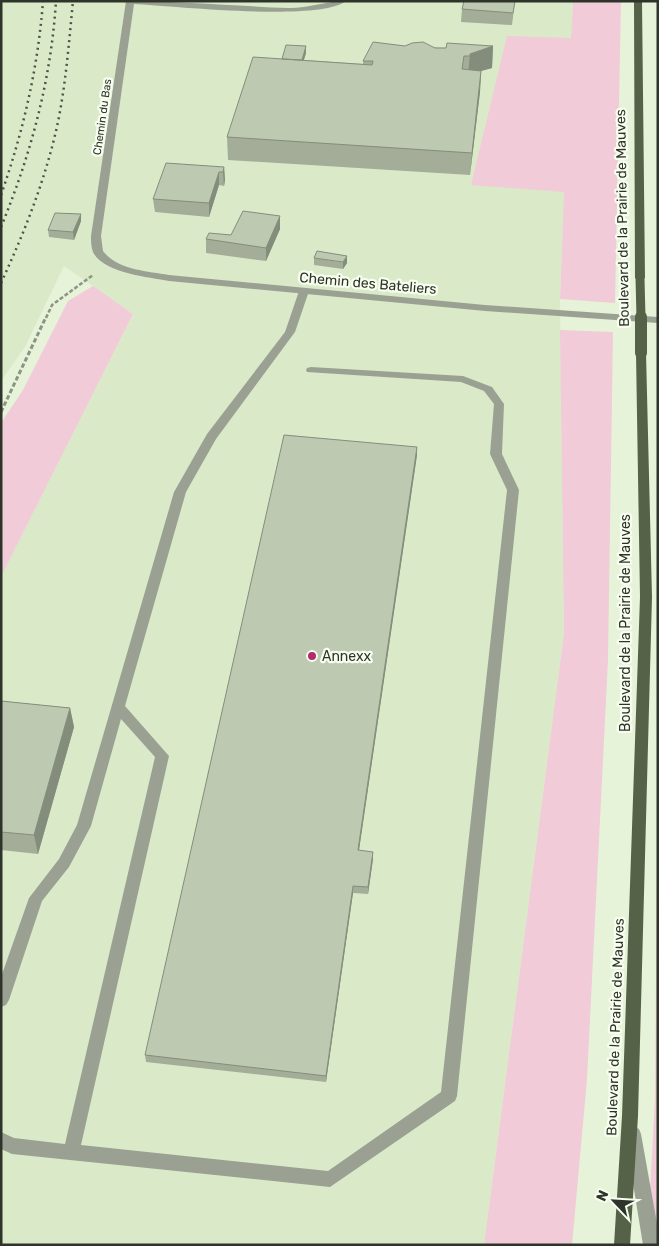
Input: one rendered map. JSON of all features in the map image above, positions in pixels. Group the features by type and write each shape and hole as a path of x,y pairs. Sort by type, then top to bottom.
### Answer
{"main road":[{"name":"Boulevard de la Prairie de Mauves","path":"622,1245 630,1116 646,596 640,353 638,1"}],"street":[{"path":"130,1 222,3 309,10 328,7 342,1"},
{"name":"Chemin du Bas","path":"110,263 98,252 96,236 130,1"},
{"name":"Chemin des Bateliers","path":"110,263 133,271 168,278 485,308 658,320"},
{"path":"1,1000 36,898 64,863 84,826 180,492 211,437 290,332 304,291"},
{"path":"1,1140 12,1146 330,1179 449,1096 512,490 496,454 499,404 488,389 463,379 311,370"},
{"path":"71,1152 162,756 118,707"},
{"path":"630,1116 652,1245"}],"path":[{"path":"1,412 52,305 110,263"}],"shaded area":[{"path":"1,1 573,1 560,294 564,633 484,1245 1,1245 1,577 133,314 64,266 25,347 1,381"},
{"path":"573,1 621,1 615,303 560,299 564,192 471,185 507,36 571,38"},
{"path":"93,286 133,314 1,577 1,423 23,390 68,301"},
{"path":"560,330 613,332 608,660 587,1079 572,1245 484,1245 564,633"},
{"path":"658,739 658,1245 647,1245 655,1099"}],"building":[{"path":"464,1 515,1 513,13 462,9"},
{"path":"373,42 405,46 423,42 435,48 446,48 447,43 493,46 470,54 470,56 464,56 462,69 481,71 472,153 227,137 253,57 372,65 373,61 363,61"},
{"path":"286,45 306,46 302,60 282,59"},
{"path":"166,163 224,167 223,172 219,172 209,203 153,199"},
{"path":"243,211 280,216 266,248 206,239 209,233 231,235"},
{"path":"55,213 81,214 73,232 48,230"},
{"path":"317,251 347,256 343,262 314,258"},
{"name":"Annexx","path":"284,435 417,447 358,850 373,852 368,887 353,886 326,1076 145,1055"},
{"path":"1,701 70,708 34,835 1,832"}],"railway":[{"path":"1,195 23,124 37,51 43,1"},
{"path":"1,227 22,172 38,116 50,59 56,1"},
{"path":"1,283 34,204 53,143 63,92 73,1"}],"place":[{"name":"Annexx","path":"312,656"}]}
